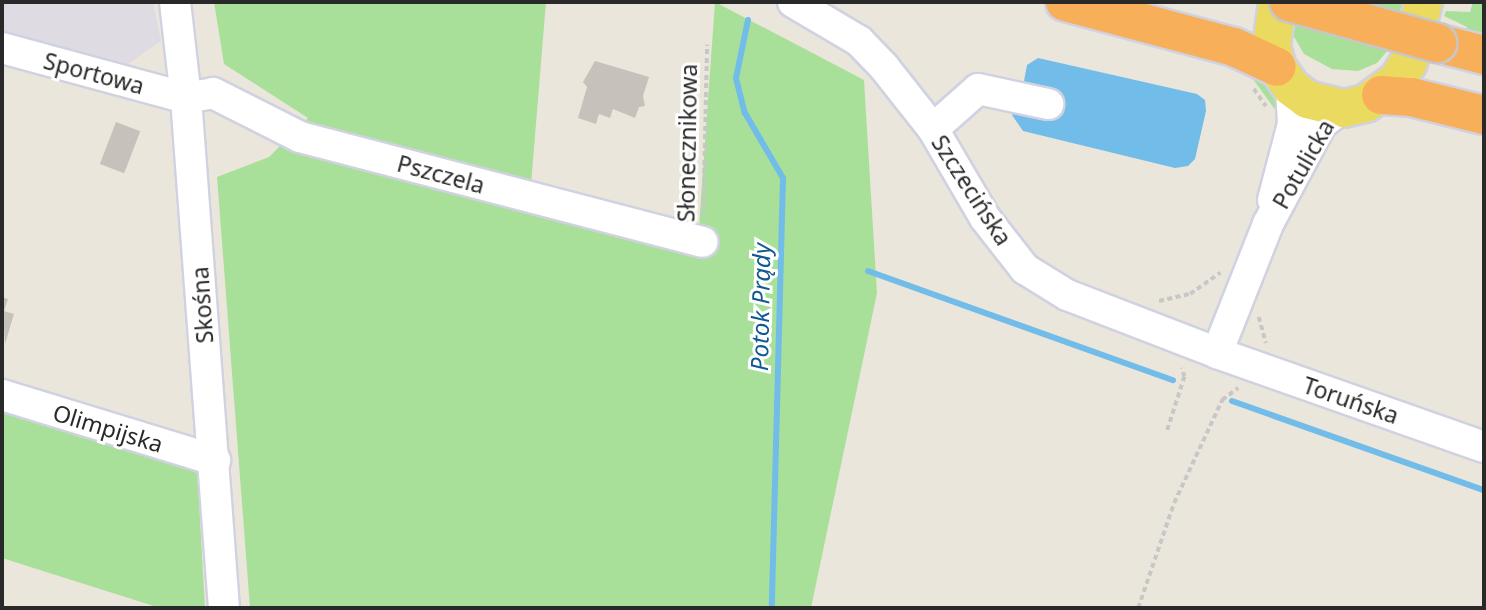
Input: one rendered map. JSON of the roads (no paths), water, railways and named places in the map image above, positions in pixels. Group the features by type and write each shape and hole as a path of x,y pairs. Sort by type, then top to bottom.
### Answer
{"highway":[{"path":"1065,2 1234,47 1272,87"},
{"path":"1289,2 1484,55"},
{"path":"1381,95 1411,97 1484,116"}],"main road":[{"path":"1277,2 1271,45 1272,87 1343,108 1381,95 1408,62 1423,2"}],"street":[{"name":"Skośna","path":"175,2 186,98 224,608"},
{"name":"Szczecińska","path":"793,2 859,41 933,129 985,218 1025,269 1067,295 1217,353"},
{"name":"Sportowa","path":"2,48 186,98"},
{"name":"Potulicka","path":"1268,225 1293,124 1272,87"},
{"path":"933,129 978,89 1048,104"},
{"name":"Pszczela","path":"186,98 213,93 300,137 703,242"},
{"name":"Potulicka","path":"1217,353 1268,225 1322,123 1343,108"},
{"name":"Toruńska","path":"1217,353 1484,447"},
{"name":"Olimpijska","path":"2,395 215,460"}],"water":[{"path":"1038,58 1197,94 1205,100 1206,111 1195,159 1188,166 1175,168 1023,131 1012,115 1029,87 1024,81 1027,65"}],"waterway":[{"name":"Potok Prądy","path":"748,20 736,78 745,113 783,178 772,608"},
{"path":"868,271 1173,380"},
{"path":"1232,401 1484,490"}]}
